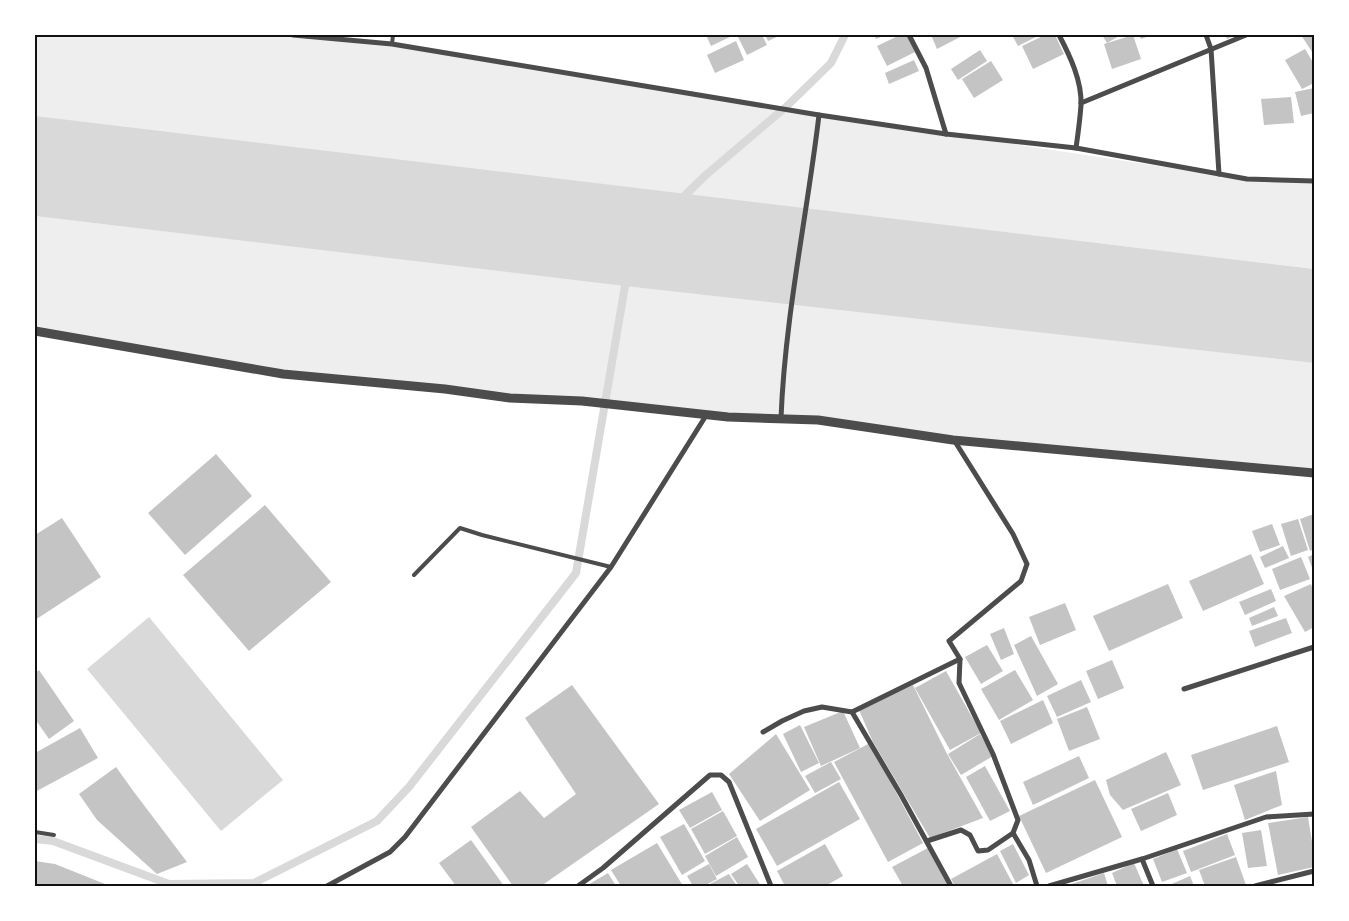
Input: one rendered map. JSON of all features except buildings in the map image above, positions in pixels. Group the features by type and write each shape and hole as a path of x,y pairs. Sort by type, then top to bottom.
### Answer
{"street":[{"path":"293,35 392,44 819,115 946,134 1076,148 1247,179 1314,181"},
{"path":"909,35 926,68 946,134"},
{"path":"1059,35 1076,76 1081,103 1076,148"},
{"path":"1206,35 1211,50 1219,174"},
{"path":"1081,103 1246,35"},
{"path":"781,418 792,304 819,115"},
{"path":"35,331 283,374 445,389 510,398 582,401 728,416 818,420 953,440 1314,473"},
{"path":"327,886 390,852 406,837 611,567 707,414"},
{"path":"927,842 960,830 970,835 978,850 988,850 1014,833 1018,820 993,754 959,682 960,659 949,641 1021,581 1026,564 1013,534 953,440"},
{"path":"1184,689 1314,647"},
{"path":"763,732 804,711 822,707 852,712 960,659"},
{"path":"852,712 927,842 950,886"},
{"path":"578,886 603,868 710,775 721,775 729,782 771,886"},
{"path":"1050,886 1142,859 1266,817 1314,814"},
{"path":"1014,833 1029,860 1037,886"},
{"path":"1142,859 1153,886"},
{"path":"1255,886 1314,871"}],"lane":[{"path":"392,44 393,35"},
{"path":"414,576 460,528 611,567"},
{"path":"35,832 54,836"}],"shaded area":[{"path":"35,35 293,35 392,44 756,105 1244,179 1314,181 1314,269 35,117"},
{"path":"35,116 1314,269 1314,363 625,286 35,216"},
{"path":"35,216 1314,363 1314,473 953,440 781,418 283,374 35,331"},
{"path":"149,617 283,780 221,831 87,669"}],"waterway":[{"path":"680,200 707,174 787,106 831,63 845,35"},
{"path":"35,839 53,841 169,884 254,883 377,821 409,787 576,573 625,286 629,277"}]}
